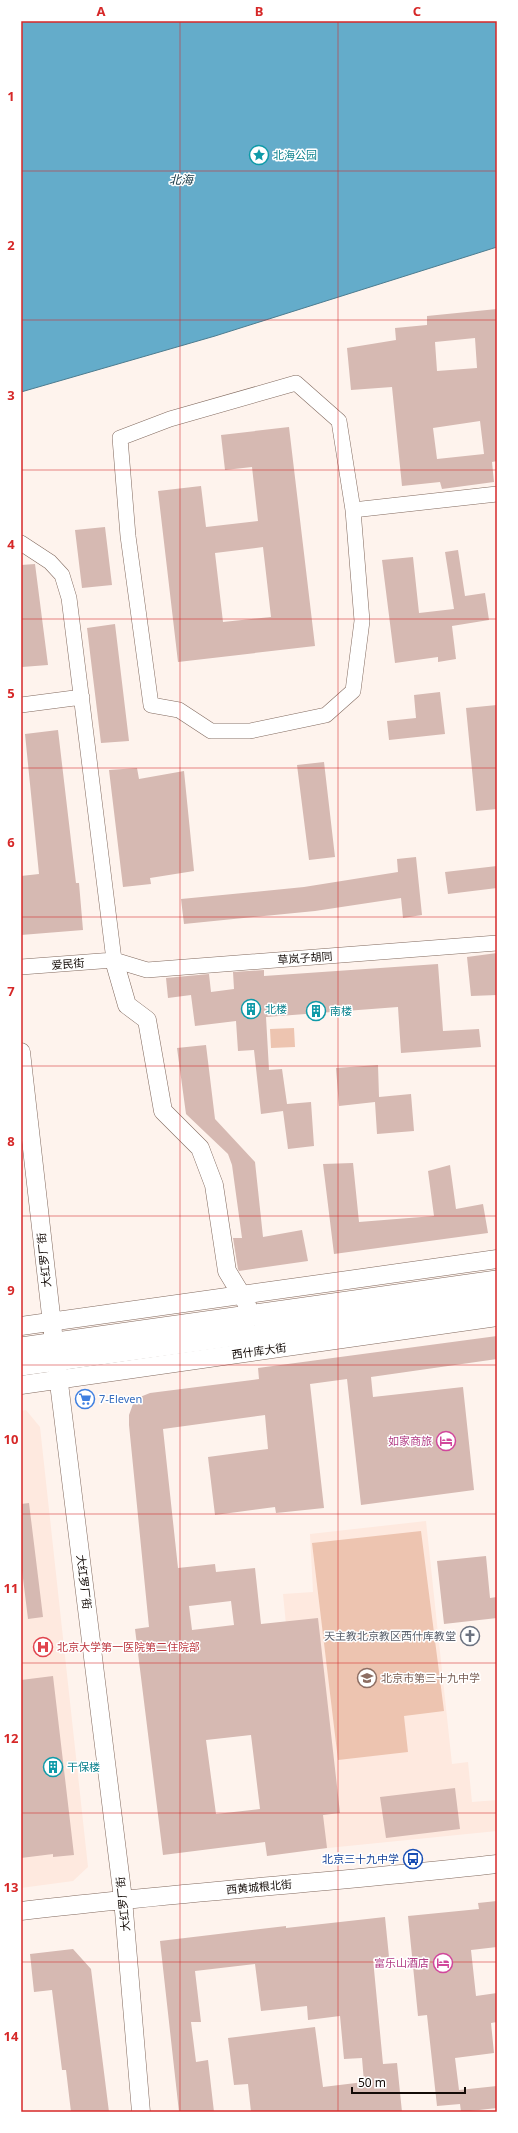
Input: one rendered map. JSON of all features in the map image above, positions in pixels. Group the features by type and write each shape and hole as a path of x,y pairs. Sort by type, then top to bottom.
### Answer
{"main road":[{"name":"西什库大街","path":"21,1348 56,1360 253,1315 497,1281"},
{"name":"西什库大街","path":"21,1365 497,1298"}],"street":[{"path":"296,383 339,421 353,510 362,621 353,691 326,715 250,731 211,731 179,710 151,705 128,536 120,438 170,419 296,383"},
{"path":"353,510 497,494"},
{"path":"21,543 50,562 62,575 69,598 114,960 127,1005 147,1020 162,1111 200,1148 214,1185 227,1271 253,1315"},
{"path":"21,705 82,697"},
{"name":"草岚子胡同","path":"114,960 147,970 497,943"},
{"name":"爱民街","path":"21,967 114,960"},
{"name":"大红罗厂街","path":"21,1052 51,1320 123,1899 141,2112"},
{"path":"21,1326 51,1320 497,1259"},
{"name":"西什库大街","path":"21,1385 56,1360 497,1317"},
{"name":"西黄城根北街","path":"21,1911 123,1899 409,1874 497,1864"}],"shaded area":[{"path":"294,1028 295,1047 271,1048 270,1029"},
{"name":"北京大学第一医院第二住院部","path":"26,1410 40,1427 88,1867 73,1881 21,1888 21,1411"},
{"name":"北京市第三十九中学","path":"426,1521 452,1764 468,1762 472,1802 497,1800 497,1831 308,1850 283,1594 313,1592 310,1534"},
{"path":"421,1531 444,1711 404,1716 408,1752 338,1760 312,1543"}],"water":[{"name":"北海","path":"21,21 497,21 497,247 215,336 21,392"}],"building":[{"path":"497,309 497,461 492,462 494,482 442,489 440,482 402,486 392,387 351,390 347,348 396,340 395,328 427,325 427,316","holes":["475,338 477,368 437,371 435,342","480,421 484,454 437,459 433,428"]},
{"path":"289,427 315,646 178,662 158,491 201,486 206,527 258,521 252,467 225,470 221,435","holes":["263,547 271,617 223,622 215,553"]},
{"path":"105,527 112,585 82,588 75,530"},
{"path":"458,550 465,596 485,593 489,620 452,626 456,659 438,662 438,657 395,663 382,560 413,557 419,613 454,609 445,552"},
{"path":"35,564 48,665 22,667 21,565"},
{"path":"115,624 129,741 101,743 87,628"},
{"path":"440,692 445,734 389,740 387,721 416,718 414,695"},
{"path":"497,705 497,809 476,811 466,708"},
{"path":"58,730 76,883 79,883 83,930 21,935 21,876 39,874 25,734"},
{"path":"324,762 335,857 309,860 297,765"},
{"path":"137,768 139,779 184,771 194,871 150,878 151,884 123,887 109,770"},
{"path":"416,857 422,915 403,918 401,898 315,911 184,924 181,899 304,887 398,872 397,859"},
{"path":"497,866 497,888 448,894 445,872"},
{"path":"497,953 497,995 471,996 467,957"},
{"path":"438,964 443,1031 479,1029 481,1047 401,1053 398,1007 266,1017 269,1070 282,1069 287,1104 311,1102 314,1146 288,1149 283,1111 261,1114 254,1050 238,1051 236,1021 195,1026 191,995 168,998 166,978 209,974 211,992 234,989 233,972 264,970 264,976"},
{"path":"206,1045 215,1119 255,1162 263,1237 302,1230 308,1261 239,1271 238,1269 233,1238 242,1238 232,1165 228,1154 186,1114 177,1048"},
{"path":"378,1065 379,1097 411,1094 414,1131 377,1134 375,1102 339,1106 336,1068"},
{"path":"353,1163 359,1222 434,1216 428,1171 450,1165 456,1209 483,1204 488,1233 334,1254 323,1164"},
{"path":"497,1336 497,1359 371,1377 373,1397 463,1387 474,1490 361,1505 347,1379 310,1384 324,1508 276,1513 275,1507 215,1515 208,1457 268,1449 265,1415 163,1429 178,1568 215,1564 216,1572 255,1568 261,1624 318,1618 340,1813 323,1815 327,1848 267,1856 265,1842 163,1855 135,1629 149,1627 129,1415 133,1404 140,1397 150,1393 259,1379 258,1368","holes":["231,1601 234,1625 192,1630 189,1606","251,1735 260,1809 216,1814 206,1740"]},
{"path":"29,1503 43,1617 28,1619 21,1562 21,1504"},
{"path":"486,1556 490,1598 497,1597 497,1618 444,1624 437,1561"},
{"path":"53,1676 74,1855 53,1857 53,1854 21,1858 21,1680"},
{"path":"455,1788 460,1829 386,1838 380,1797"},
{"path":"497,1901 497,1947 471,1950 476,1996 497,1993 497,2022 491,2023 494,2053 455,2058 459,2090 497,2086 497,2108 461,2112 460,2104 437,2106 427,2015 418,2016 408,1916 479,1909 478,1903"},
{"path":"385,1917 389,1957 373,1959 383,2064 397,2063 402,2112 251,2112 248,2084 234,2085 228,2038 315,2027 323,2087 364,2082 362,2058 344,2059 340,2016 308,2020 307,2006 261,2011 255,1964 195,1971 201,2022 191,2022 196,2062 208,2060 214,2112 179,2112 160,1941 286,1926 286,1928"},
{"path":"73,1949 91,1969 109,2112 71,2112 66,2070 62,2070 52,1990 34,1992 30,1954"}],"place":[{"name":"北海公园","path":"259,155"},
{"name":"北楼","path":"251,1009"},
{"name":"南楼","path":"316,1011"},
{"name":"7-Eleven","path":"85,1399"},
{"name":"如家商旅","path":"446,1441"},
{"name":"天主教北京教区西什库教堂","path":"470,1636"},
{"name":"北京大学第一医院第二住院部","path":"43,1647"},
{"name":"北京市第三十九中学","path":"367,1678"},
{"name":"干保楼","path":"53,1767"},
{"name":"北京三十九中学","path":"413,1859"},
{"name":"富乐山酒店","path":"443,1963"}]}
